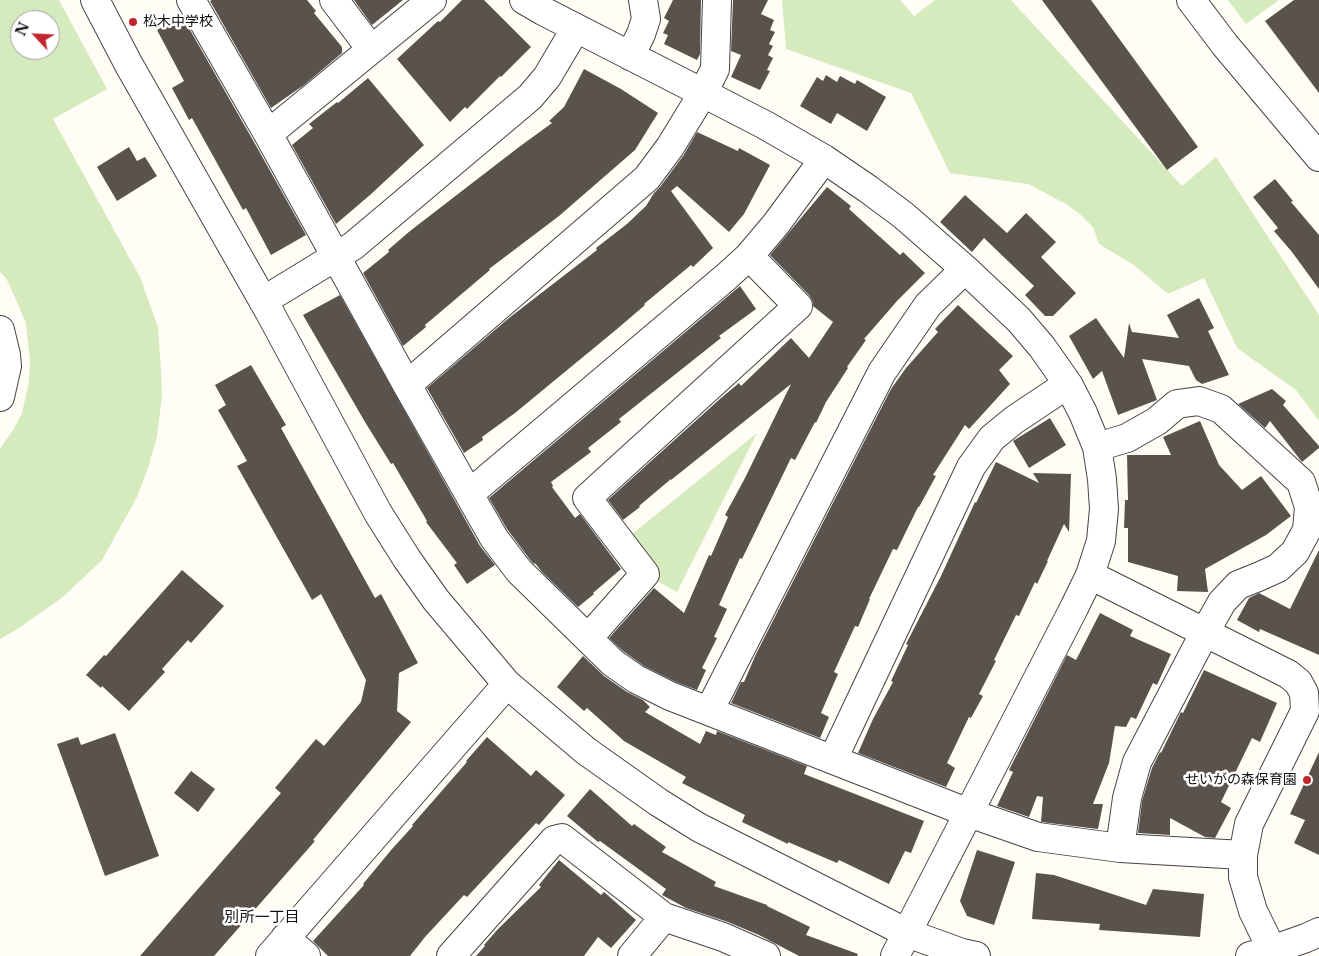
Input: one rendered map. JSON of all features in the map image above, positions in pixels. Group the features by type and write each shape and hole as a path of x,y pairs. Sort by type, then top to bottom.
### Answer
{"street":[{"path":"94,0 129,66 263,301 378,513 436,600 507,684 586,751 658,802 690,822 752,855 901,944 976,956"},
{"path":"191,0 494,538 520,570 613,663 636,679 670,696 968,813 1038,837 1120,848 1243,855"},
{"path":"334,0 371,49"},
{"path":"268,134 432,0"},
{"path":"524,0 543,12 765,125 824,159 904,215 966,269 1019,320 1068,384 1097,447 1104,509 1101,541 1090,575 901,944"},
{"path":"630,56 646,19 643,0"},
{"path":"407,385 647,178 670,147 703,93 715,69 717,0"},
{"path":"1191,0 1225,45 1319,157"},
{"path":"263,301 353,246 530,97 547,78 576,28"},
{"path":"469,494 749,256 776,224 824,159"},
{"path":"588,638 645,574 587,498 798,306 749,256"},
{"path":"709,711 882,372 928,305 966,269"},
{"path":"0,330 7,366 0,397"},
{"path":"834,759 972,467 992,438 1014,420 1068,384"},
{"path":"1097,447 1127,438 1157,421 1177,404 1199,401 1221,409 1301,482 1309,507 1306,530 1295,552 1278,568 1238,585 1222,602 1205,632 1137,762 1127,798 1120,848"},
{"path":"1090,575 1288,674 1298,682 1304,693 1305,711 1249,824 1243,855 1243,877 1265,954 1319,932"},
{"path":"306,956 277,947 507,684"},
{"path":"451,956 554,840 562,838 664,917 723,937 766,956"},
{"path":"632,956 664,917"}],"green space":[{"path":"0,0 59,0 107,89 53,119 140,277 158,327 162,396 157,437 149,465 137,497 102,560 63,597 0,639 0,449 22,413 29,382 30,360 26,324 6,278 0,272"},
{"path":"782,0 900,0 914,16 935,0 1011,0 1182,186 1216,157 1319,315 1319,421 1296,390 1237,348 1204,278 1168,294 1134,265 1099,244 1093,227 1066,204 1028,184 950,173 911,93 786,49"},
{"path":"1228,0 1279,0 1246,24"},
{"path":"757,433 677,592 645,574 621,543"}],"building":[{"path":"307,0 316,11 314,13 342,47 342,53 304,85 271,108 210,1"},
{"path":"354,0 403,0 372,25"},
{"path":"462,0 484,0 531,47 467,109 465,107 450,122 397,59 438,21 440,22"},
{"path":"673,0 701,0 700,54 697,60 664,44 668,35 663,33 669,21 664,18"},
{"path":"733,0 768,0 761,14 774,20 770,30 775,32 769,44 773,46 768,55 773,58 767,70 770,71 760,90 731,77 741,55 731,51"},
{"path":"1042,0 1091,0 1198,147 1167,170"},
{"path":"1294,0 1319,0 1319,93 1265,21"},
{"path":"182,16 306,235 271,255 246,208 243,210 192,118 189,120 172,88 184,81 157,30"},
{"path":"584,69 621,89 658,113 635,150 559,216 489,269 403,346 363,273 389,252 388,250 410,231 552,123 549,121 564,107"},
{"path":"826,75 837,82 840,76 855,84 857,80 886,97 867,131 837,113 831,124 800,106 817,77 823,81"},
{"path":"368,78 424,145 336,224 292,145 313,128 309,124"},
{"path":"697,132 738,151 739,148 770,165 744,214 729,232 677,186 671,191 713,248 693,267 691,265 515,413 482,437 483,440 464,453 427,388 509,318 597,250 596,248 627,224 646,206 683,156"},
{"path":"129,147 137,161 145,157 157,176 117,201 97,167"},
{"path":"1275,179 1293,201 1291,202 1319,235 1319,289 1274,231 1278,228 1253,197"},
{"path":"827,187 851,206 849,209 900,255 903,252 925,273 897,301 864,339 866,340 826,402 795,460 791,458 742,559 740,558 719,605 727,609 714,637 717,638 702,668 706,670 697,690 644,666 609,638 654,588 684,613 728,517 725,515 791,384 671,479 623,520 608,500 721,398 739,383 741,386 791,338 809,358 833,322 813,306 809,295 770,255"},
{"path":"965,195 1007,233 1026,213 1056,242 1041,257 1076,293 1053,316 1045,316 1025,295 1034,286 984,238 972,252 940,222"},
{"path":"740,286 756,309 719,336 721,338 619,419 621,422 588,448 591,452 551,482 552,487 575,518 580,514 621,569 578,607 531,561 507,529 489,498"},
{"path":"340,295 480,546 495,565 467,584 454,565 457,563 426,522 393,463 391,464 365,422 303,315"},
{"path":"1199,298 1214,328 1208,331 1229,375 1202,384 1196,380 1189,366 1142,359 1157,400 1118,415 1102,371 1093,379 1069,336 1096,318 1124,358 1129,323 1132,332 1179,338 1167,315"},
{"path":"958,305 1013,356 999,370 1010,384 969,429 965,425 933,475 936,476 897,550 893,549 858,627 855,626 834,672 838,674 821,713 829,717 820,738 731,703 741,682 744,682 756,654 891,389 906,368 938,332 935,329"},
{"path":"251,365 286,425 281,428 375,598 381,594 418,663 399,673 397,711 411,722 313,840 315,841 214,956 140,956 281,793 275,788 316,739 324,746 361,702 366,680 321,594 312,600 237,466 247,461 218,410 226,405 215,385"},
{"path":"1272,389 1286,401 1283,405 1319,446 1302,462 1270,421 1265,428 1238,404"},
{"path":"1050,418 1066,445 1029,468 1013,441"},
{"path":"1200,421 1219,465 1242,490 1261,476 1291,516 1266,535 1205,569 1208,592 1177,591 1178,576 1128,562 1128,528 1124,528 1125,500 1128,500 1127,455 1171,455 1163,437"},
{"path":"996,462 1039,483 1033,473 1071,474 1069,532 1064,524 1037,584 1035,582 1019,616 1016,615 994,660 996,661 979,694 983,696 971,718 969,717 947,763 955,768 946,787 858,753 873,719 893,682 891,681 908,645 906,644"},
{"path":"1319,550 1319,655 1260,629 1259,632 1237,620 1249,598 1259,593 1290,609"},
{"path":"182,570 224,606 191,643 188,640 162,669 165,672 129,711 102,686 101,688 86,675 104,655 106,656"},
{"path":"1100,613 1133,630 1130,636 1171,654 1157,685 1153,683 1136,719 1131,717 1126,727 1115,726 1109,763 1093,804 1103,804 1098,829 1041,822 1043,797 1037,796 1029,817 997,806 1013,772 1009,770 1067,655 1076,660"},
{"path":"583,656 604,676 627,692 643,700 650,707 645,712 700,744 706,731 716,735 717,731 807,766 804,774 924,821 911,853 905,851 889,884 839,860 837,863 788,842 788,844 742,822 745,815 682,783 686,777 624,741 587,708 584,711 557,687"},
{"path":"1204,670 1277,703 1260,742 1252,738 1221,802 1231,808 1215,838 1205,837 1170,818 1170,835 1138,833 1142,801 1152,768 1181,712 1183,713"},
{"path":"115,733 159,856 105,876 57,744 78,737 81,745"},
{"path":"487,737 531,776 536,770 565,795 539,825 536,823 467,897 464,895 410,956 328,956 313,941 364,885"},
{"path":"1319,752 1319,855 1294,843 1305,820 1290,814"},
{"path":"191,771 215,789 198,812 174,793"},
{"path":"590,789 632,826 634,824 666,847 662,852 716,882 714,886 767,905 810,927 806,935 858,954 857,956 799,956 759,935 686,908 662,895 666,889 600,841 598,842 567,816"},
{"path":"977,850 1015,862 994,925 967,916 960,901"},
{"path":"559,860 601,895 604,892 636,920 611,948 598,937 584,956 476,956 498,929 541,887 539,885"},
{"path":"1036,873 1054,875 1146,905 1153,889 1204,894 1200,937 1099,930 1100,924 1032,919"}],"place":[{"name":"松木中学校","path":"133,22"},
{"name":"せいがの森保育園","path":"1307,780"}],"district":[{"name":"別所一丁目","path":"262,918"}]}
